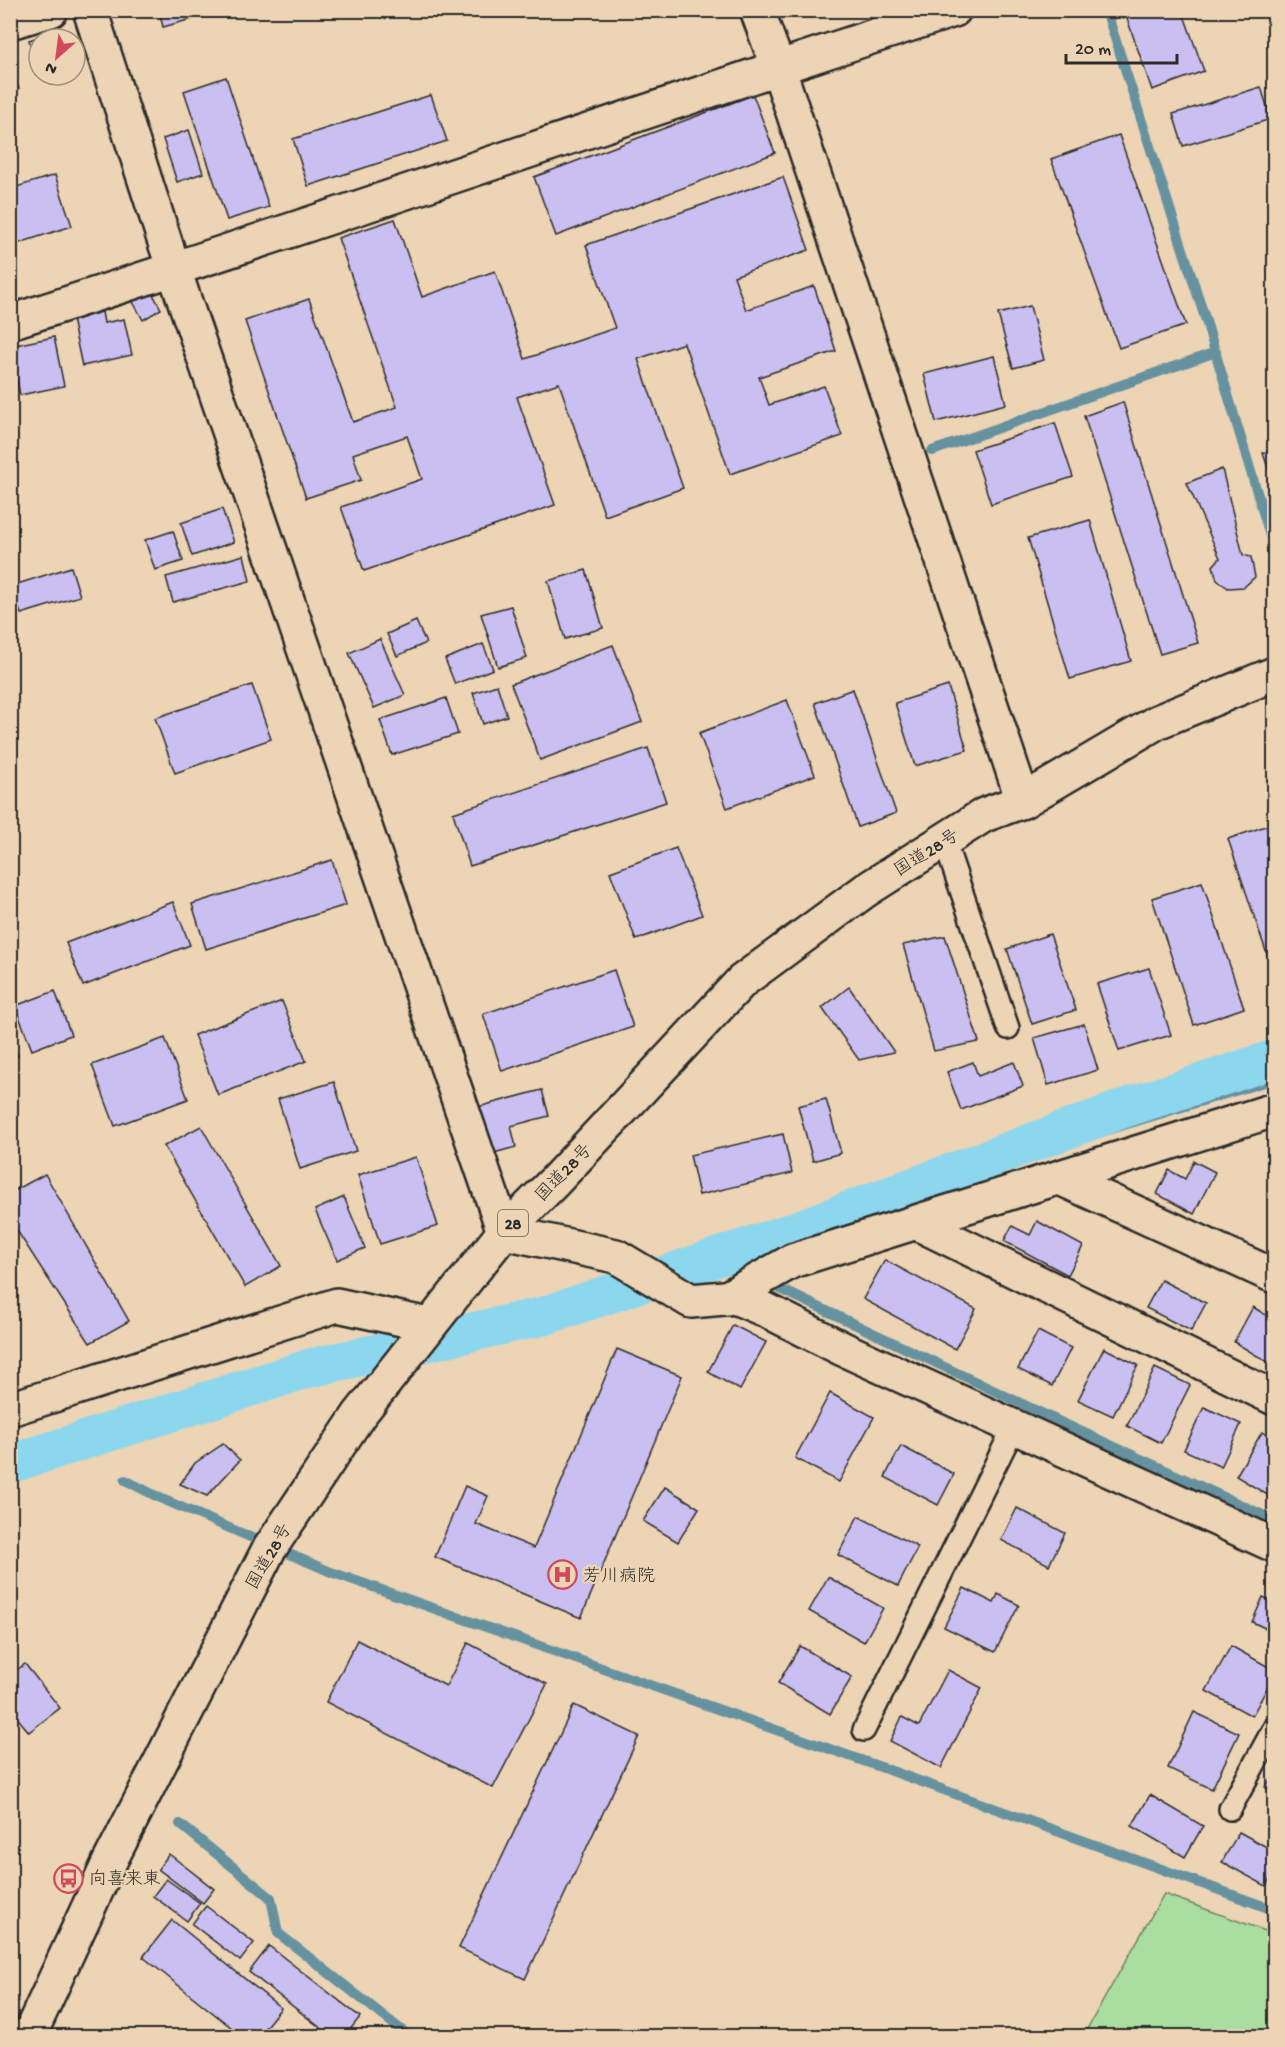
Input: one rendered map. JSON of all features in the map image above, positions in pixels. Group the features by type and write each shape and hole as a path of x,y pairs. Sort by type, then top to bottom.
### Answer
{"main road":[{"path":"10,22 51,10"},
{"path":"90,10 174,270 504,1232 616,1256 691,1301 735,1297 843,1349 1275,1545"},
{"path":"757,10 1023,801"},
{"path":"10,322 174,270 954,10"},
{"name":"国道28号","path":"36,2035 109,1863 268,1551 359,1414 504,1232 555,1181 742,981 866,890 984,815 1023,801 1157,722 1275,674"},
{"path":"727,1298 792,1261 1275,1110"},
{"path":"1060,1178 1275,1276"},
{"path":"917,1223 1275,1398"},
{"path":"10,1409 337,1305 429,1324"}],"lane":[{"path":"944,840 1008,1028"},
{"path":"864,1730 1014,1427"},
{"path":"1230,1809 1275,1728"}],"green space":[{"path":"1164,1894 1274,1934 1274,2036 1083,2036"}],"building":[{"path":"159,10 224,10 163,27"},
{"path":"1124,10 1182,10 1204,71 1152,90"},
{"path":"10,63 19,89 10,91"},
{"path":"226,77 269,207 227,220 184,91"},
{"path":"1261,87 1271,119 1183,146 1173,114"},
{"path":"431,95 447,141 308,186 293,139"},
{"path":"753,95 775,153 556,236 534,177"},
{"path":"189,130 203,173 177,182 163,139"},
{"path":"1119,135 1186,325 1119,348 1051,159"},
{"path":"55,175 72,226 10,246 10,189"},
{"path":"783,177 809,250 734,276 746,310 814,286 836,351 759,377 769,405 824,386 842,436 730,474 684,343 638,359 683,488 605,516 559,383 517,397 555,505 364,571 341,507 422,479 407,436 353,454 361,480 306,498 245,321 309,299 353,422 397,407 338,238 395,219 422,297 495,271 525,359 615,328 586,245"},
{"path":"150,289 161,309 143,320 132,300"},
{"path":"1030,306 1044,360 1013,368 998,314"},
{"path":"102,312 104,323 124,319 132,355 82,366 72,319"},
{"path":"54,337 64,386 20,395 10,346"},
{"path":"994,356 1006,404 936,422 924,374"},
{"path":"1123,402 1198,643 1160,654 1084,416"},
{"path":"1055,423 1073,477 991,504 973,450"},
{"path":"1274,449 1274,486 1263,453"},
{"path":"1222,469 1243,555 1251,557 1255,577 1244,587 1228,588 1217,580 1213,566 1220,558 1187,483"},
{"path":"222,509 234,542 192,556 181,523"},
{"path":"1090,520 1131,661 1070,679 1028,538"},
{"path":"173,531 183,561 155,570 145,540"},
{"path":"244,555 250,581 173,602 166,577"},
{"path":"71,567 80,596 21,614 11,586"},
{"path":"586,570 603,628 565,639 548,581"},
{"path":"511,606 527,658 498,667 481,614"},
{"path":"416,621 426,643 397,656 387,634"},
{"path":"380,639 405,695 374,708 349,653"},
{"path":"483,644 493,669 455,684 445,659"},
{"path":"613,645 642,722 540,760 511,684"},
{"path":"252,685 271,739 175,773 155,718"},
{"path":"497,685 507,716 483,724 473,693"},
{"path":"948,686 967,750 915,766 895,703"},
{"path":"853,689 896,813 858,827 815,703"},
{"path":"446,698 458,734 392,755 380,720"},
{"path":"787,700 815,775 727,808 699,733"},
{"path":"648,748 666,802 470,866 453,813"},
{"path":"1274,823 1274,975 1228,839"},
{"path":"676,848 702,915 636,940 610,872"},
{"path":"332,860 346,905 206,949 192,904"},
{"path":"1202,882 1244,1008 1194,1025 1152,898"},
{"path":"173,902 190,945 83,986 66,943"},
{"path":"1050,934 1076,1010 1032,1024 1007,949"},
{"path":"945,936 979,1042 934,1051 903,945"},
{"path":"1149,968 1171,1035 1119,1051 1097,984"},
{"path":"614,970 633,1027 502,1071 483,1014"},
{"path":"849,987 894,1052 859,1060 822,1008"},
{"path":"55,991 71,1035 32,1050 15,1006"},
{"path":"282,1001 306,1061 218,1095 194,1035"},
{"path":"1084,1024 1098,1070 1048,1085 1034,1038"},
{"path":"10,1034 18,1056 10,1059"},
{"path":"165,1038 188,1099 115,1126 92,1065"},
{"path":"973,1062 978,1076 1014,1062 1023,1086 961,1110 947,1072"},
{"path":"334,1082 356,1151 300,1169 278,1099"},
{"path":"542,1090 549,1116 511,1126 516,1147 490,1154 478,1107"},
{"path":"826,1099 841,1153 813,1161 798,1106"},
{"path":"201,1126 281,1266 245,1287 164,1146"},
{"path":"783,1134 792,1173 699,1195 690,1155"},
{"path":"416,1157 438,1226 380,1244 358,1175"},
{"path":"1194,1161 1215,1172 1194,1214 1157,1194 1169,1170 1185,1179"},
{"path":"45,1174 129,1321 90,1343 10,1220 10,1193"},
{"path":"344,1197 365,1248 337,1260 315,1210"},
{"path":"1037,1221 1083,1246 1068,1275 1004,1241 1012,1226 1030,1235"},
{"path":"885,1260 976,1309 955,1349 863,1299"},
{"path":"1161,1280 1206,1303 1191,1331 1146,1308"},
{"path":"1253,1307 1274,1320 1274,1366 1234,1342"},
{"path":"733,1325 766,1342 740,1390 708,1372"},
{"path":"1038,1331 1071,1348 1052,1386 1018,1369"},
{"path":"1104,1348 1138,1365 1113,1416 1078,1400"},
{"path":"617,1349 682,1376 581,1618 435,1557 465,1486 488,1496 476,1524 534,1548"},
{"path":"1155,1368 1190,1385 1161,1443 1127,1426"},
{"path":"830,1393 874,1417 839,1482 795,1458"},
{"path":"1204,1407 1241,1424 1221,1467 1184,1450"},
{"path":"1262,1432 1274,1440 1274,1499 1236,1476"},
{"path":"223,1444 240,1460 207,1496 180,1484 195,1463"},
{"path":"901,1446 954,1474 938,1505 885,1477"},
{"path":"665,1487 699,1508 678,1542 643,1521"},
{"path":"1017,1508 1065,1533 1049,1565 1001,1540"},
{"path":"858,1516 918,1547 898,1586 838,1555"},
{"path":"828,1577 883,1608 864,1642 809,1611"},
{"path":"964,1588 994,1603 998,1594 1019,1605 995,1652 944,1627"},
{"path":"1263,1597 1274,1602 1274,1632 1252,1622"},
{"path":"357,1640 446,1686 468,1643 547,1684 493,1788 326,1702"},
{"path":"800,1646 852,1677 830,1714 778,1683"},
{"path":"1231,1646 1274,1670 1274,1675 1252,1716 1206,1691"},
{"path":"25,1664 60,1708 29,1732 10,1709 10,1675"},
{"path":"948,1670 982,1688 941,1768 890,1741 902,1717 919,1726"},
{"path":"574,1705 639,1736 525,1979 459,1948"},
{"path":"1194,1712 1239,1733 1212,1789 1168,1768"},
{"path":"1274,1775 1274,1795 1265,1787"},
{"path":"1150,1795 1203,1826 1185,1857 1132,1826"},
{"path":"1239,1832 1274,1851 1274,1870 1266,1886 1222,1862"},
{"path":"169,1854 214,1889 203,1903 158,1869"},
{"path":"166,1879 200,1903 187,1921 153,1896"},
{"path":"206,1906 254,1943 240,1961 192,1924"},
{"path":"172,1920 281,2008 258,2036 242,2036 143,1957"},
{"path":"269,1946 360,2017 345,2036 331,2036 249,1972"}],"waterway":[{"path":"1106,10 1206,321 1274,549"},
{"path":"932,451 1216,352"},
{"path":"10,1464 310,1368 544,1316 792,1232 1122,1109 1274,1059"},
{"path":"1091,1135 1274,1079"},
{"path":"716,1258 753,1276"},
{"path":"768,1283 1056,1420 1274,1520"},
{"path":"125,1480 160,1498 331,1572 889,1770 1274,1910"},
{"path":"180,1824 271,1898 278,1933 409,2036"}],"place":[{"name":"芳川病院","path":"562,1575"},
{"name":"向喜来東","path":"68,1878"}]}
